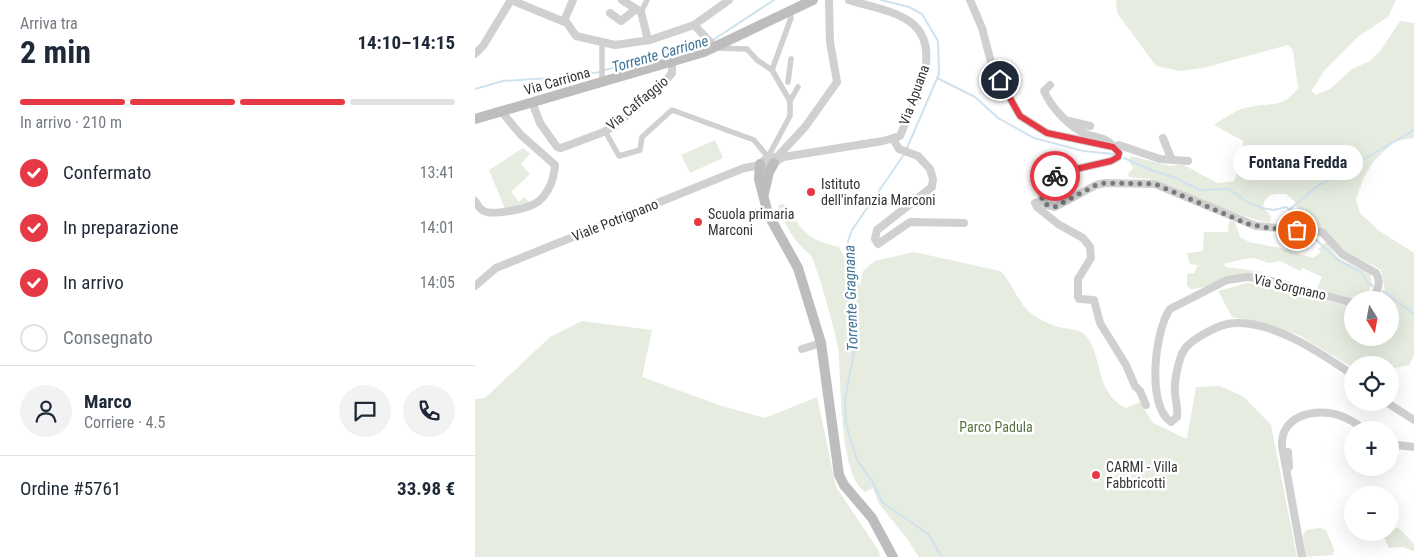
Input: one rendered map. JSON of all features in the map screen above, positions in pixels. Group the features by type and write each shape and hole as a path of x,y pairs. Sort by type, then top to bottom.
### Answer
{"main road":[{"name":"Via Carriona","path":"475,119 672,63 714,46 790,10 818,1"},
{"path":"773,160 759,179 763,199 768,214 798,268 821,344 839,475 844,485 872,518 893,557"}],"street":[{"path":"475,54 483,46 511,0 564,22 576,36 615,45 648,40 694,25 729,0"},
{"path":"564,22 573,0"},
{"path":"622,0 638,11 648,40"},
{"path":"610,13 621,21 638,11 647,0"},
{"name":"Via Apuana","path":"849,0 905,18 917,28 925,42 927,66 900,136 893,139 899,149 915,155 930,170 933,179 932,187 877,230 875,239 878,244 882,243 910,222 964,223"},
{"path":"970,0 982,28 992,66 1020,116 1047,133 1115,148 1119,145 1160,159 1171,158 1188,161"},
{"path":"773,160 805,127 837,82 829,11 818,1"},
{"path":"772,70 791,18 790,10"},
{"path":"694,25 714,46 747,49 757,60 772,70 785,86 791,110 773,160"},
{"path":"602,43 602,78"},
{"path":"785,86 791,59"},
{"name":"Via Caffaggio","path":"531,102 540,123 559,148 615,126 668,78 672,73 672,63"},
{"path":"1042,201 1042,191 1055,176 1111,161 1118,157 1115,148 1108,140 1085,133 1067,121 1046,96 1044,91 1050,85"},
{"path":"790,101 798,87"},
{"path":"605,131 619,156 640,150 642,138 671,110 754,140 773,160"},
{"path":"475,201 483,211 492,213 523,208 535,204 542,199 554,176 555,165 521,135 501,111"},
{"path":"1067,121 1090,126"},
{"path":"1163,138 1171,158"},
{"name":"Viale Potrignano","path":"475,286 496,268 744,168 773,160 893,139"},
{"path":"1042,201 1047,205 1055,207 1096,185 1105,183 1155,184 1256,226 1322,232 1342,254 1376,273 1379,282 1376,291"},
{"path":"1042,201 1035,203 1037,207 1058,224 1083,238 1090,247 1091,258 1078,279 1077,297 1079,299 1094,300 1100,323 1126,365 1146,405"},
{"name":"Via Sorgnano","path":"1344,301 1256,278 1227,280 1170,309 1161,335 1156,358 1156,376 1162,411 1171,422 1177,417 1176,378 1181,356 1187,345 1226,324 1255,326 1292,337 1344,368"},
{"path":"802,349 821,344"},
{"path":"1399,410 1414,420"},
{"path":"1302,557 1281,438 1289,423 1295,418 1323,413 1339,415 1352,421"},
{"path":"1399,445 1414,447"},
{"path":"1287,474 1289,452"}],"green space":[{"path":"1116,0 1396,0 1388,17 1359,36 1325,70 1311,91 1316,95 1330,89 1352,69 1370,61 1381,50 1400,21 1414,23 1414,138 1395,141 1374,161 1364,177 1356,199 1360,213 1378,230 1414,253 1414,355 1409,365 1399,367 1399,356 1344,356 1344,362 1297,334 1232,317 1218,291 1247,283 1268,285 1344,305 1344,346 1399,346 1399,291 1384,291 1381,270 1348,253 1326,231 1303,223 1295,202 1286,194 1271,195 1265,202 1263,206 1271,217 1270,223 1212,205 1157,180 1129,177 1128,174 1133,168 1129,161 1131,156 1171,166 1182,164 1217,183 1234,181 1244,157 1243,141 1214,125 1240,110 1276,104 1292,95 1298,88 1293,50 1288,45 1203,68 1180,71 1156,66 1117,13"},
{"path":"715,140 723,158 690,173 681,155"},
{"path":"523,148 530,154 521,164 530,174 511,192 519,202 524,197 529,202 525,205 505,209 489,170"},
{"name":"Parco Padula","path":"783,204 789,209 801,228 810,236 820,242 839,247 860,285 863,271 875,261 914,252 1000,271 1029,312 1047,323 1078,331 1087,337 1092,345 1104,384 1116,402 1126,408 1140,402 1153,423 1187,439 1196,387 1220,386 1244,397 1271,425 1297,557 919,557 879,504 873,488 865,492 856,482 846,447 838,348 834,329 814,262 811,256 796,241 787,226 778,205"},
{"path":"1229,221 1235,222 1240,237 1249,242 1285,249 1313,258 1321,252 1318,249 1326,242 1338,258 1370,274 1372,283 1369,291 1344,291 1344,298 1328,294 1316,290 1322,277 1303,268 1300,271 1280,261 1269,263 1253,258 1224,264 1226,267 1263,272 1264,276 1245,274 1209,286 1190,289 1187,285 1187,274 1194,273 1198,265 1190,264 1187,253 1203,251 1204,232 1228,232"},
{"path":"582,321 652,330 642,377 722,406 765,418 817,397 836,487 879,551 880,557 475,557 475,399 485,398 550,337"},
{"path":"1320,528 1326,530 1334,549 1333,555 1305,557 1303,535 1306,530"},
{"path":"1399,529 1414,544 1414,551 1403,547 1389,548 1386,541 1399,541"}],"waterway":[{"name":"Torrente Carrione","path":"713,40 774,0"},
{"name":"Torrente Gragnana","path":"881,0 909,7 922,14 938,41 939,74 907,148"},
{"name":"Torrente Carrione","path":"605,70 706,43"},
{"name":"Torrente Carrione","path":"565,77 600,72"},
{"name":"Torrente Carrione","path":"475,89 503,81 550,78"},
{"path":"937,78 975,97 998,118 1034,138 1083,151 1114,154"},
{"path":"1289,210 1316,187 1414,130"},
{"name":"Torrente Gragnana","path":"905,153 852,230 848,241 855,347 845,398 846,424 857,460 872,481 883,503 928,534 942,557"},
{"path":"1124,158 1151,170 1176,178 1199,190 1229,189 1247,202 1262,208 1274,210 1286,207 1297,216 1302,226"},
{"path":"1312,236 1338,260 1361,272 1368,283 1373,286"},
{"path":"1399,303 1414,314"}],"way so far":[{"path":"1055,176 1047,183 1041,197 1042,201 1047,205 1055,207 1096,185 1116,182 1137,182 1155,184 1242,222 1269,228 1297,230"}],"place":[{"name":"Istituto dell'infanzia Marconi","path":"811,192"},
{"name":"Scuola primaria Marconi","path":"698,222"},
{"name":"Fontana Fredda","path":"1297,230"},
{"name":"CARMI - Villa Fabbricotti","path":"1096,475"}],"route":[{"path":"1000,80 1020,116 1047,133 1113,147 1119,153 1118,157 1111,161 1063,172 1055,176"}]}
